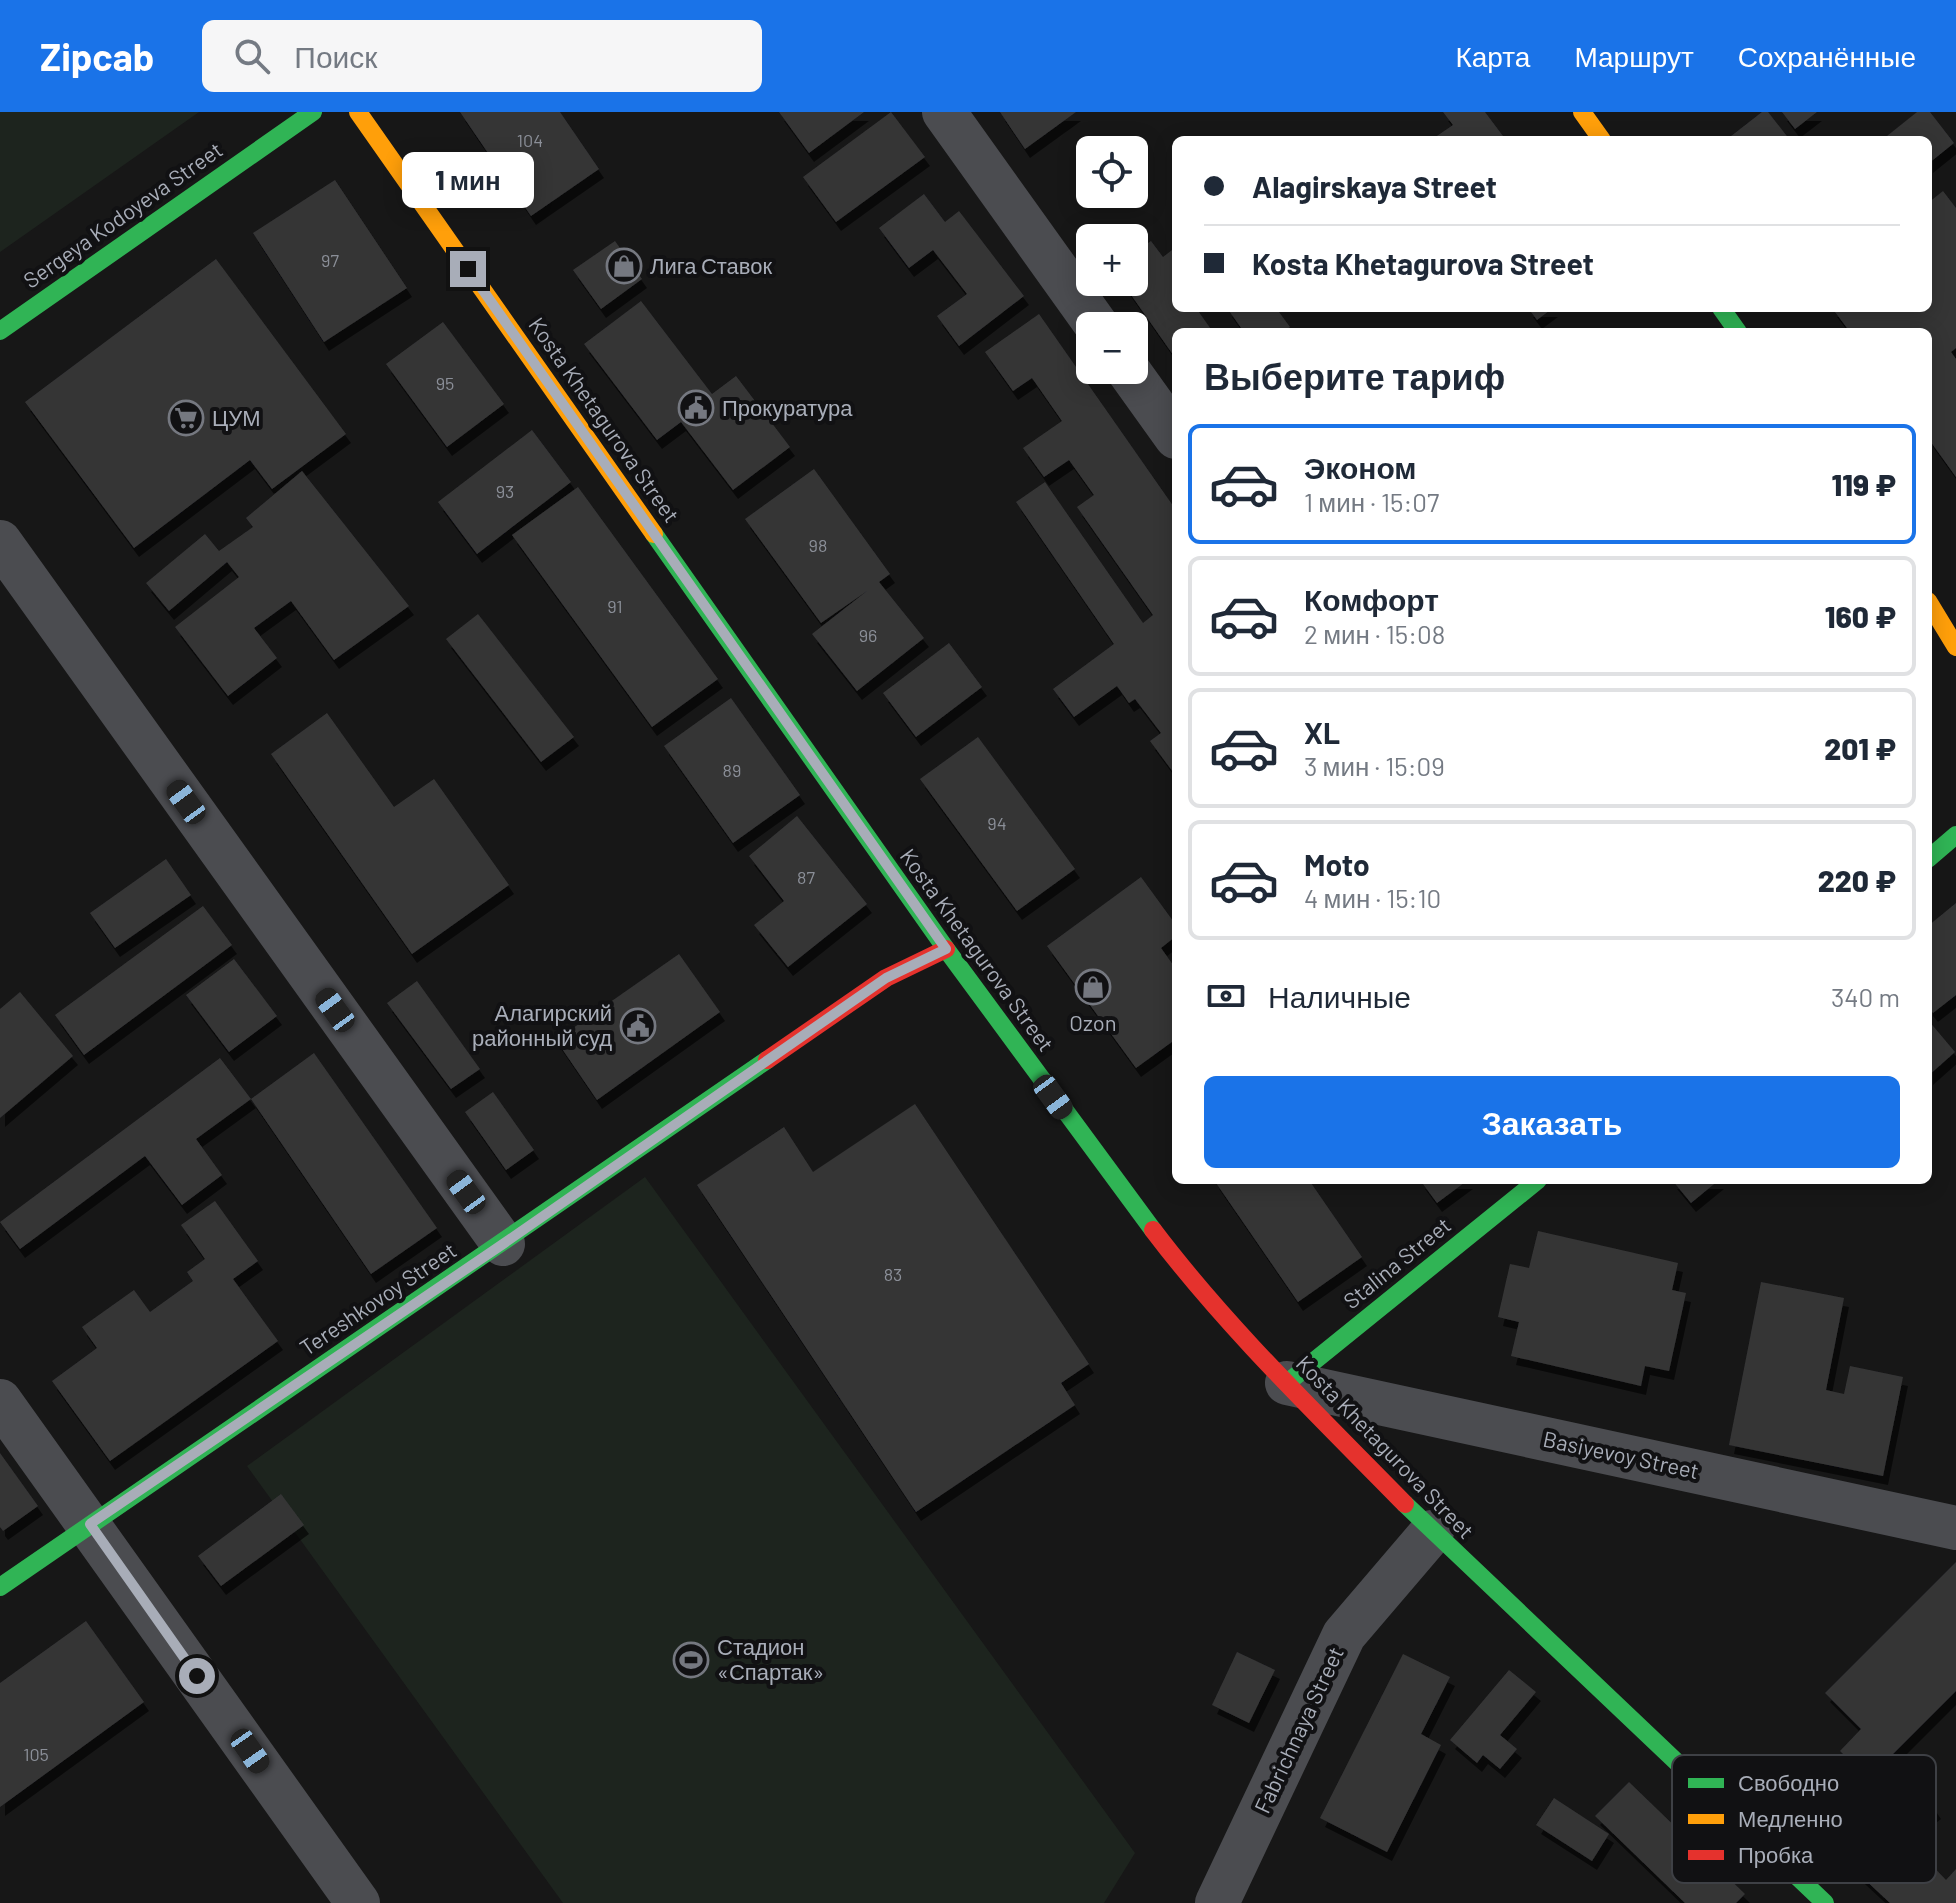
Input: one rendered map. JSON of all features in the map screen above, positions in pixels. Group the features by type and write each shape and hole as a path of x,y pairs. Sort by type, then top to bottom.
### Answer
{"main road":[{"name":"Sergeya Kodoyeva Street","path":"0,331 313,112"},
{"name":"Kosta Khetagurova Street","path":"358,112 946,949 1181,1267 1287,1383 1432,1532 1672,1759"},
{"path":"1582,112 1599,136"},
{"path":"1932,608 1956,647"},
{"path":"1932,856 1956,835"},
{"name":"Tereshkovoy Street","path":"0,1587 886,978 946,949"},
{"name":"Stalina Street","path":"1287,1383 1533,1184"},
{"name":"Kosta Khetagurova Street","path":"1804,1883 1825,1903"}],"street":[{"path":"944,112 1087,312"},
{"path":"1138,384 1172,431"},
{"path":"0,542 503,1244"},
{"name":"Basiyevoy Street","path":"1287,1383 1956,1528"},
{"path":"0,1401 358,1903"},
{"name":"Fabrichnaya Street","path":"1217,1903 1344,1635 1432,1532"}],"shaded area":[{"path":"0,112 199,112 0,252"},
{"name":"Стадион «Спартак»","path":"645,1177 1135,1853 1104,1903 563,1903 247,1466"}],"building":[{"path":"460,112 560,112 599,169 531,216"},
{"path":"779,112 864,112 809,153"},
{"path":"891,112 925,157 836,222 803,177"},
{"path":"1000,112 1076,112 1025,149"},
{"path":"1443,112 1485,112 1503,136 1437,136 1453,125"},
{"path":"1762,112 1768,112 1787,136 1731,136"},
{"path":"1782,112 1817,112 1795,129"},
{"path":"1917,112 1930,112 1954,143 1932,161 1932,136 1887,136"},
{"path":"335,180 407,288 324,342 253,233"},
{"path":"1943,191 1956,208 1956,348 1951,352 1956,359 1956,477 1932,444 1932,328 1847,328 1835,312 1932,312 1932,200"},
{"path":"924,194 945,222 959,211 1024,296 959,346 937,316 967,294 933,250 909,268 879,228"},
{"path":"615,241 642,279 601,309 573,270"},
{"path":"1151,241 1163,257 1172,250 1172,312 1199,312 1210,328 1172,328 1172,353 1148,319 1148,312 1143,312 1132,296 1148,296 1148,243"},
{"name":"ЦУМ","path":"216,259 346,434 272,489 250,460 134,548 25,402"},
{"name":"Прокуратура","path":"641,301 712,394 736,376 790,447 733,490 681,422 657,440 584,344"},
{"path":"1230,312 1279,312 1290,327 1289,328 1241,328"},
{"path":"1531,312 1548,312 1537,320"},
{"path":"1039,314 1076,367 1076,384 1088,384 1172,504 1172,771 1150,741 1161,733 1135,699 1129,703 1117,686 1074,717 1053,689 1114,644 1016,502 1045,482 1143,623 1153,615 1077,507 1094,495 1069,460 1044,477 1023,448 1062,421 1032,378 1013,391 985,352"},
{"path":"443,322 504,404 447,447 386,364"},
{"path":"532,430 571,482 477,554 438,502"},
{"path":"814,469 890,574 879,582 924,638 857,691 812,634 867,591 821,623 745,519"},
{"path":"302,471 409,606 334,660 291,601 254,628 277,658 228,696 175,627 239,577 227,562 169,611 146,583 205,534 219,551 253,527 246,518"},
{"path":"578,487 718,679 652,727 512,535"},
{"path":"478,614 574,737 541,762 446,639"},
{"path":"949,643 982,687 916,737 883,693"},
{"path":"731,698 800,795 733,843 664,746"},
{"path":"327,713 394,807 434,779 509,885 412,954 271,754"},
{"path":"978,737 1075,869 1017,911 920,779"},
{"path":"797,816 867,904 788,967 754,925 784,901 749,856"},
{"path":"166,859 191,895 115,948 90,913"},
{"path":"1141,877 1172,920 1172,939 1161,948 1172,963 1172,1042 1136,1068 1047,946"},
{"path":"1956,903 1956,995 1933,1013 1932,1012 1932,923"},
{"path":"203,906 232,945 84,1055 55,1015"},
{"name":"Алагирский районный суд","path":"679,954 720,1012 597,1100 556,1040"},
{"path":"234,959 277,1016 229,1052 186,995"},
{"path":"417,981 480,1069 451,1089 387,1003"},
{"path":"20,992 73,1056 0,1118 0,1009"},
{"path":"1932,1025 1955,1052 1932,1072"},
{"path":"314,1053 437,1228 371,1274 251,1099"},
{"path":"220,1058 251,1099 196,1139 222,1175 182,1205 145,1156 20,1249 0,1222"},
{"path":"493,1092 534,1150 506,1170 465,1112"},
{"path":"915,1104 1089,1364 1061,1383 1075,1405 916,1512 697,1185 784,1127 813,1172"},
{"path":"1217,1184 1312,1184 1362,1257 1298,1302"},
{"path":"1423,1184 1463,1184 1437,1203"},
{"path":"1675,1184 1714,1184 1691,1203"},
{"path":"215,1201 258,1261 233,1279 278,1341 110,1461 52,1381 97,1348 82,1327 134,1290 150,1312 193,1281 187,1272 205,1259 181,1225"},
{"path":"1538,1231 1678,1263 1672,1290 1686,1293 1669,1371 1645,1366 1641,1386 1511,1356 1519,1322 1498,1317 1510,1264 1529,1268"},
{"path":"1761,1282 1844,1298 1826,1390 1844,1394 1850,1366 1903,1377 1883,1476 1729,1445"},
{"path":"0,1453 38,1506 3,1531 0,1527"},
{"path":"281,1494 304,1525 221,1586 198,1556"},
{"path":"1956,1562 1956,1691 1892,1755 1844,1755 1840,1751 1861,1729 1825,1693"},
{"path":"86,1621 144,1702 0,1807 0,1683"},
{"path":"1237,1652 1275,1670 1249,1723 1212,1705"},
{"path":"1403,1654 1450,1677 1421,1734 1441,1745 1387,1852 1320,1818"},
{"path":"1509,1670 1536,1692 1500,1735 1517,1749 1500,1769 1483,1755 1477,1763 1450,1740"},
{"path":"1629,1782 1672,1824 1672,1883 1734,1883 1745,1894 1736,1903 1685,1903 1595,1816"},
{"path":"1554,1798 1609,1834 1592,1861 1536,1825"},
{"path":"1956,1869 1956,1903 1890,1903 1868,1883 1936,1883 1936,1870 1946,1880"}],"traffic: fast":[{"path":"0,331 313,112"},
{"path":"1724,312 1735,328"},
{"path":"654,534 946,949 1153,1230"},
{"path":"1932,856 1956,835"},
{"path":"0,1587 767,1060"},
{"path":"1287,1383 1533,1184"},
{"path":"1405,1504 1672,1758"},
{"path":"1804,1883 1825,1903"}],"traffic: slow":[{"path":"358,112 654,534"},
{"path":"1582,112 1599,136"},
{"path":"1932,608 1956,647"}],"traffic: jam":[{"path":"767,1060 886,978 946,949"},
{"path":"1153,1230 1243,1337 1405,1504"}],"place":[{"name":"Лига Ставок","path":"624,266"},
{"name":"Прокуратура","path":"696,408"},
{"name":"ЦУМ","path":"186,418"},
{"name":"Ozon","path":"1093,987"},
{"name":"Алагирский районный суд","path":"638,1026"},
{"name":"Стадион «Спартак»","path":"691,1660"}],"route":[{"path":"197,1676 90,1524 503,1244 886,978 946,949 468,269"}]}
